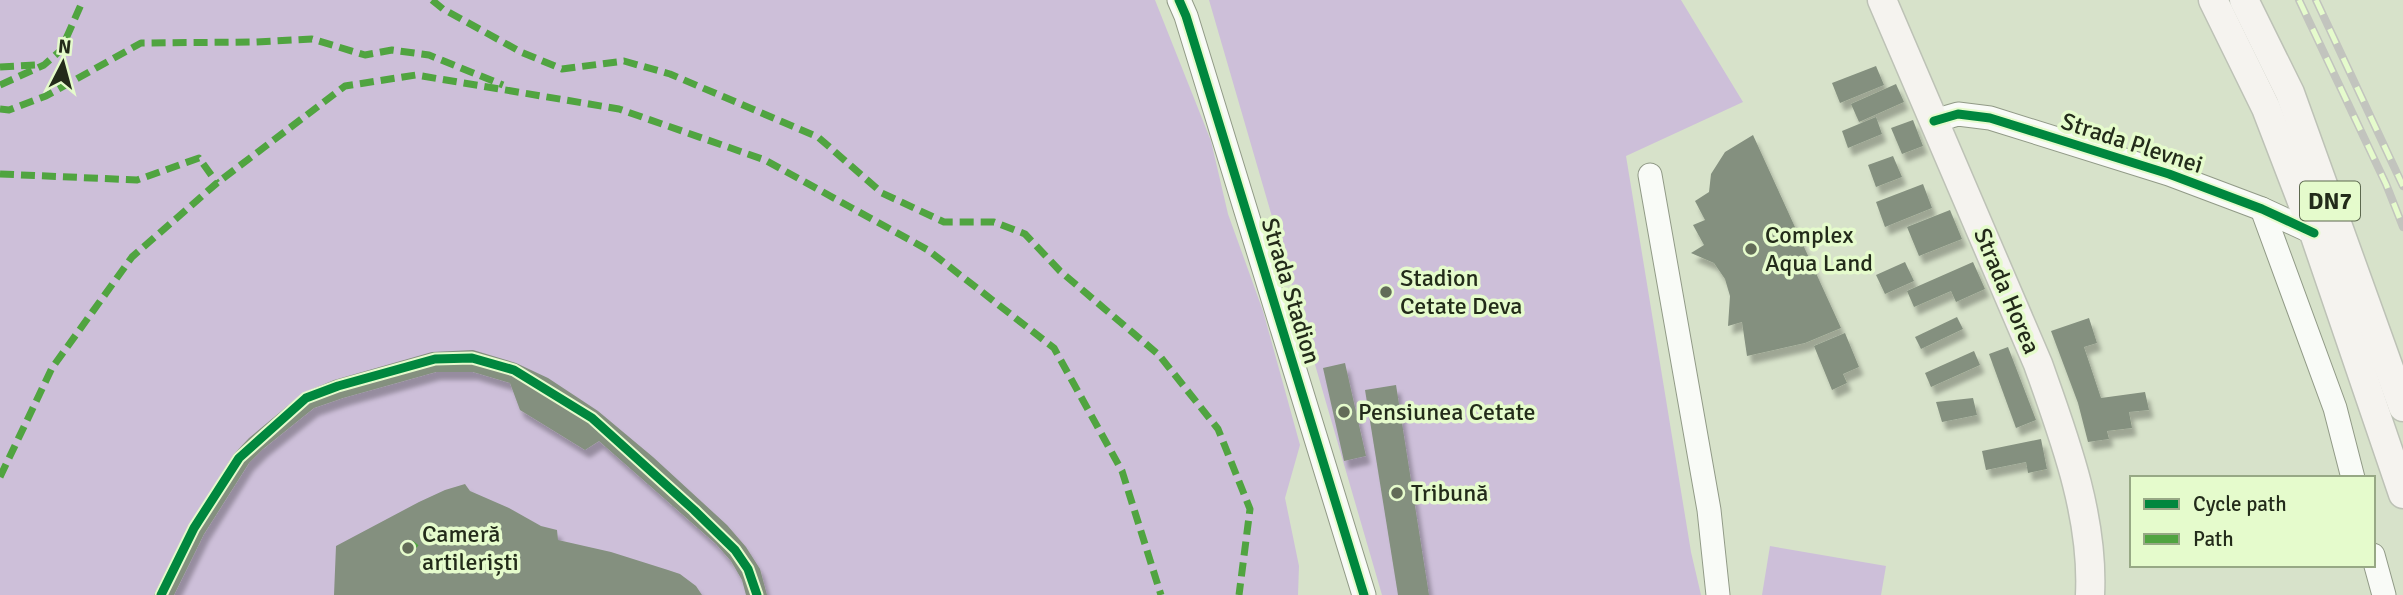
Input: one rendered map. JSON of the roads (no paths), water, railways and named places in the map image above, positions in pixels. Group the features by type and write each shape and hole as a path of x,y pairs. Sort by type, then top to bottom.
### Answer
{"main road":[{"name":"Strada Horea","path":"1882,0 2033,352 2060,426 2081,503 2090,595"},
{"name":"DN7","path":"2213,0 2266,108 2314,233 2403,494"},
{"name":"DN7","path":"2245,0 2290,93 2403,407"}],"street":[{"name":"Strada Stadion","path":"1179,0 1364,595"},
{"name":"Strada Plevnei","path":"1934,121 1958,114 1990,118 2169,174 2262,209 2314,233"},
{"path":"1650,175 1709,510 1717,595"},
{"path":"2262,209 2335,408 2352,476"},
{"path":"2375,562 2384,595"}],"railway":[{"path":"2299,0 2386,184 2403,227"},
{"path":"2316,0 2403,186"}],"place":[{"name":"Complex Aqua Land","path":"1751,249"},
{"name":"Stadion Cetate Deva","path":"1386,292"},
{"name":"Pensiunea Cetate","path":"1344,412"},
{"name":"Tribună","path":"1397,493"},
{"name":"Cameră artileriști","path":"408,548"}]}
